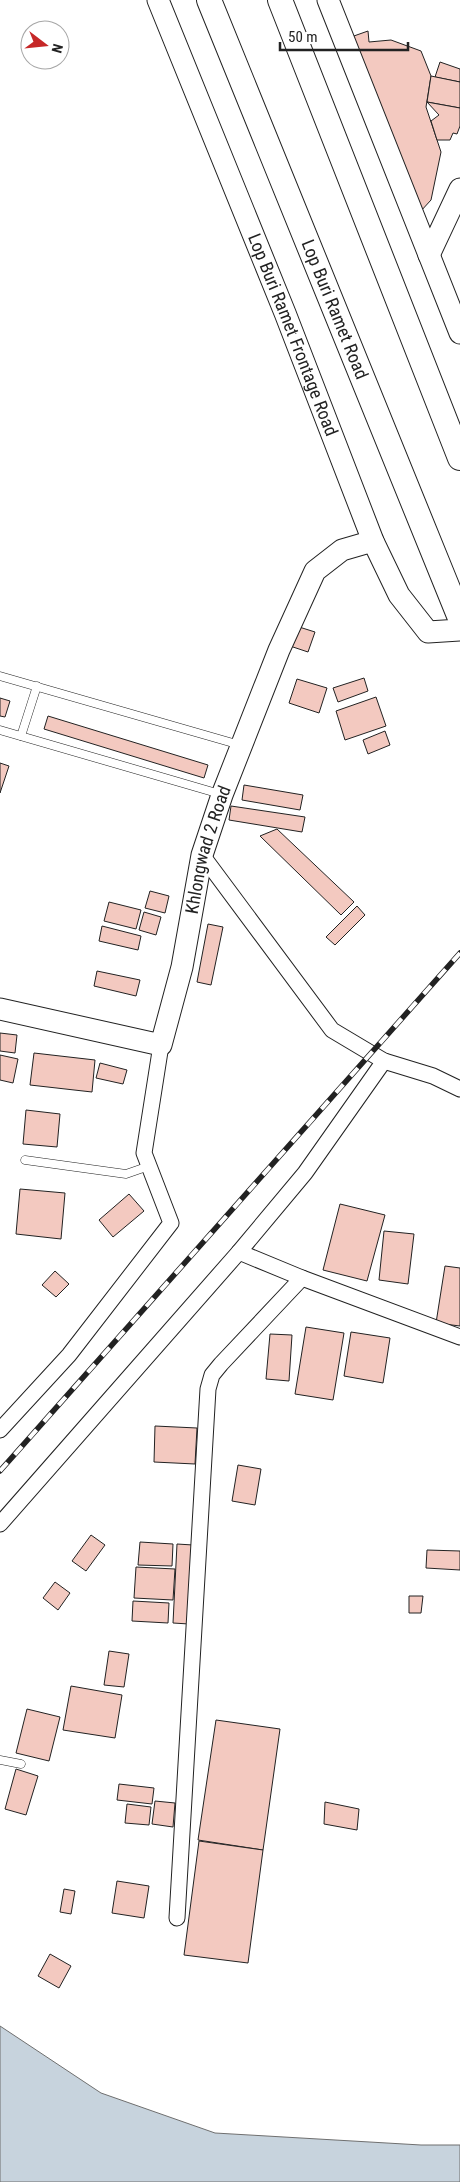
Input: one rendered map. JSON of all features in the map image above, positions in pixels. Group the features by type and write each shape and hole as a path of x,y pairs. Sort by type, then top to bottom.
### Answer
{"main road":[{"name":"Lop Buri Ramet Frontage Road","path":"158,0 286,313 373,541 399,594 428,632 460,630"},
{"name":"Lop Buri Ramet Road","path":"209,0 330,302 460,618"},
{"path":"280,0 460,458"},
{"path":"328,0 460,333"},
{"path":"428,255 450,222 460,189"},
{"name":"Khlongwad 2 Road","path":"161,1045 182,967 202,855 222,795 279,650 315,571 342,550 373,541"},
{"path":"0,1009 161,1045"}],"street":[{"path":"202,855 332,1030 384,1061 433,1076 460,1089"},
{"path":"0,1430 69,1355 170,1222 144,1152 161,1045"},
{"path":"0,1524 239,1252 305,1173 384,1061"},
{"path":"239,1252 302,1278 460,1336"},
{"path":"177,1918 208,1390 212,1375 221,1364 302,1278"}],"lane":[{"path":"0,676 242,746"},
{"path":"21,736 36,686"},
{"path":"0,730 222,795"},
{"path":"25,1160 126,1174 150,1166"},
{"path":"0,1760 21,1764"}],"shaded area":[{"path":"0,2026 101,2093 215,2133 421,2145 460,2145 460,2182 0,2182"}],"building":[{"path":"368,31 369,42 391,40 421,51 431,76 426,107 441,152 431,200 420,212 351,37"},
{"path":"440,62 460,69 460,82 435,77"},
{"path":"431,76 460,82 460,108 427,102"},
{"path":"427,102 460,108 460,126 457,134 453,133 450,140 437,140 431,121 439,115"},
{"path":"296,626 315,632 308,652 290,646"},
{"path":"364,678 368,691 338,702 333,688"},
{"path":"297,679 327,688 319,713 289,703"},
{"path":"376,697 386,726 345,740 336,711"},
{"path":"0,698 10,701 5,717 0,716"},
{"path":"48,716 208,765 204,778 44,729"},
{"path":"385,731 390,745 368,754 363,740"},
{"path":"0,763 9,766 0,793"},
{"path":"244,785 303,795 300,810 242,800"},
{"path":"231,806 305,817 302,832 229,820"},
{"path":"277,829 354,902 341,915 260,836"},
{"path":"150,891 169,896 165,913 145,908"},
{"path":"109,902 141,910 136,929 104,921"},
{"path":"357,906 365,915 335,945 326,937"},
{"path":"144,912 161,917 156,935 139,930"},
{"path":"208,924 223,927 211,985 197,982"},
{"path":"102,926 141,936 138,950 99,941"},
{"path":"97,971 140,980 136,996 94,986"},
{"path":"0,1033 17,1035 15,1053 0,1051"},
{"path":"34,1053 95,1060 92,1092 30,1085"},
{"path":"0,1055 18,1059 13,1083 0,1080"},
{"path":"100,1063 127,1070 123,1084 96,1078"},
{"path":"26,1110 60,1114 57,1147 23,1144"},
{"path":"20,1189 65,1193 61,1239 16,1234"},
{"path":"129,1194 144,1211 113,1237 99,1220"},
{"path":"340,1204 385,1215 367,1281 323,1270"},
{"path":"384,1231 414,1234 408,1284 379,1280"},
{"path":"445,1266 460,1268 460,1326 436,1323"},
{"path":"55,1271 69,1284 56,1297 42,1285"},
{"path":"306,1327 344,1333 333,1400 295,1394"},
{"path":"351,1332 390,1338 383,1383 344,1376"},
{"path":"270,1334 292,1335 289,1381 266,1379"},
{"path":"155,1426 197,1428 195,1464 154,1462"},
{"path":"238,1465 261,1469 255,1505 232,1501"},
{"path":"91,1535 105,1545 86,1571 72,1561"},
{"path":"140,1542 173,1544 172,1566 138,1565"},
{"path":"177,1544 193,1545 189,1624 173,1623"},
{"path":"427,1550 460,1551 460,1570 426,1568"},
{"path":"136,1567 175,1569 173,1600 134,1598"},
{"path":"55,1582 70,1593 58,1610 43,1598"},
{"path":"409,1596 423,1596 421,1613 409,1613"},
{"path":"133,1601 169,1603 168,1623 132,1621"},
{"path":"109,1651 129,1654 124,1687 104,1685"},
{"path":"71,1686 122,1695 115,1738 63,1730"},
{"path":"27,1709 60,1717 49,1761 16,1753"},
{"path":"216,1720 280,1729 263,1850 198,1840"},
{"path":"16,1769 38,1776 26,1815 5,1809"},
{"path":"119,1784 154,1788 152,1804 117,1800"},
{"path":"155,1801 175,1803 173,1827 152,1824"},
{"path":"325,1802 359,1809 357,1830 324,1824"},
{"path":"127,1804 151,1807 149,1825 125,1823"},
{"path":"199,1841 263,1850 248,1963 184,1955"},
{"path":"117,1881 149,1886 144,1918 112,1913"},
{"path":"64,1889 75,1891 71,1914 60,1912"},
{"path":"50,1954 71,1966 59,1988 38,1976"}],"railway":[{"path":"0,1471 460,953"}]}
